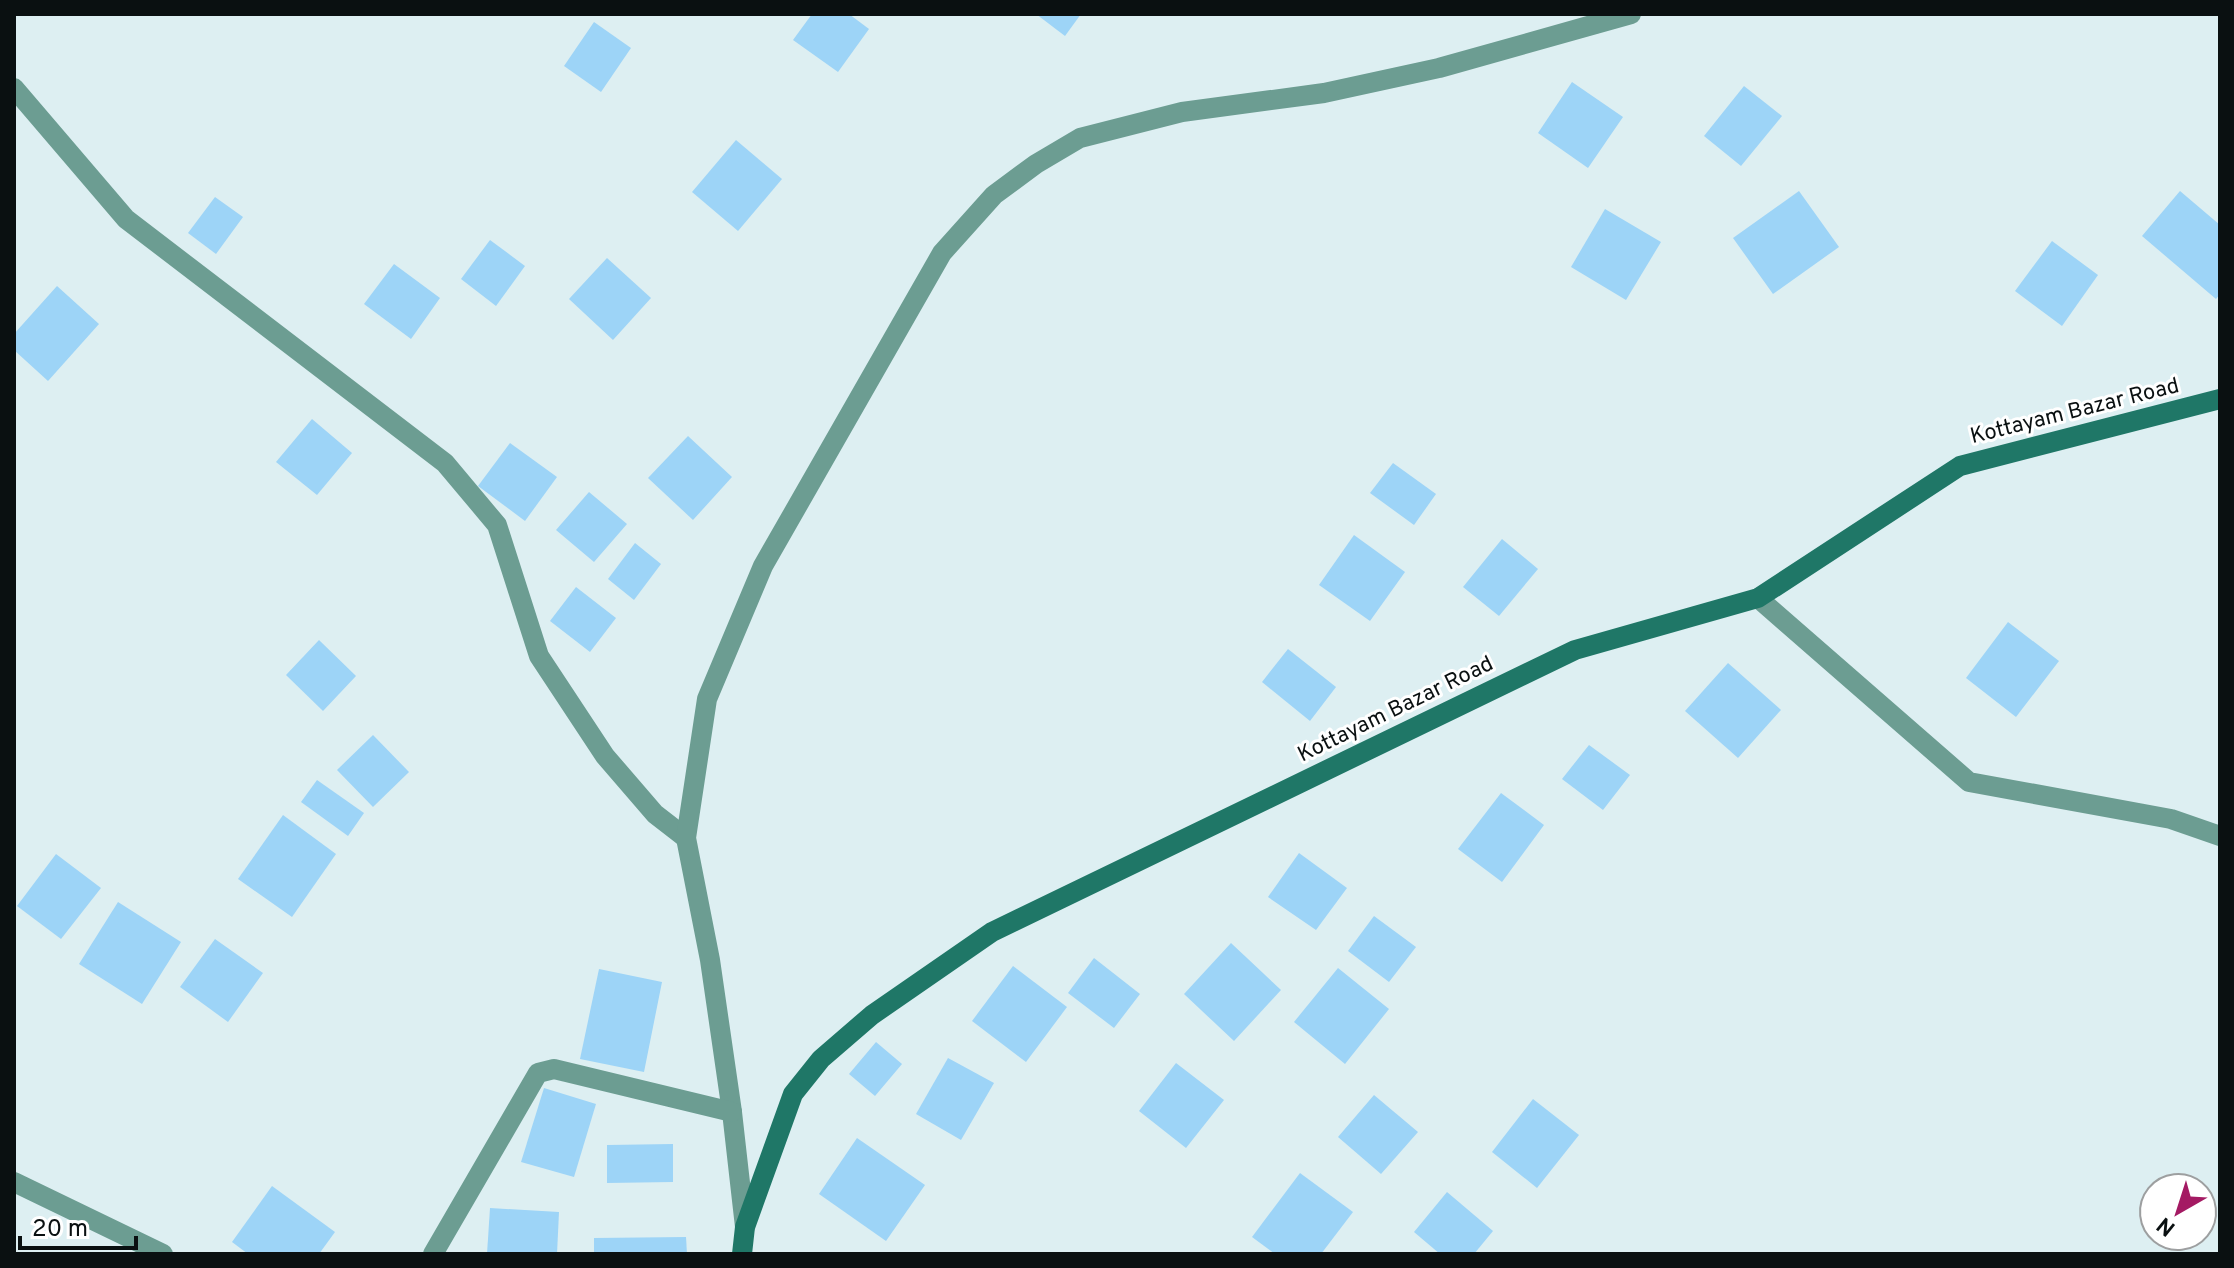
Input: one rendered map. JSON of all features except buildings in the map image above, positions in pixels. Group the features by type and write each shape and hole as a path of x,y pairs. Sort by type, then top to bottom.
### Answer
{"main road":[{"name":"Kottayam Bazar Road","path":"742,1254 745,1227 793,1094 821,1059 872,1015 992,932 1575,650 1758,598 1960,466 2220,399"}],"street":[{"path":"745,1227 710,960 686,838 707,699 763,566 942,253 994,195 1036,164 1080,138 1182,112 1324,93 1439,68 1631,14"},
{"path":"14,88 126,219 445,463 497,525 539,656 605,756 655,814 686,838"},
{"path":"1758,598 1969,782 2171,819 2220,836"},
{"path":"433,1254 538,1073 554,1069 732,1112"},
{"path":"14,1182 163,1254"}]}
